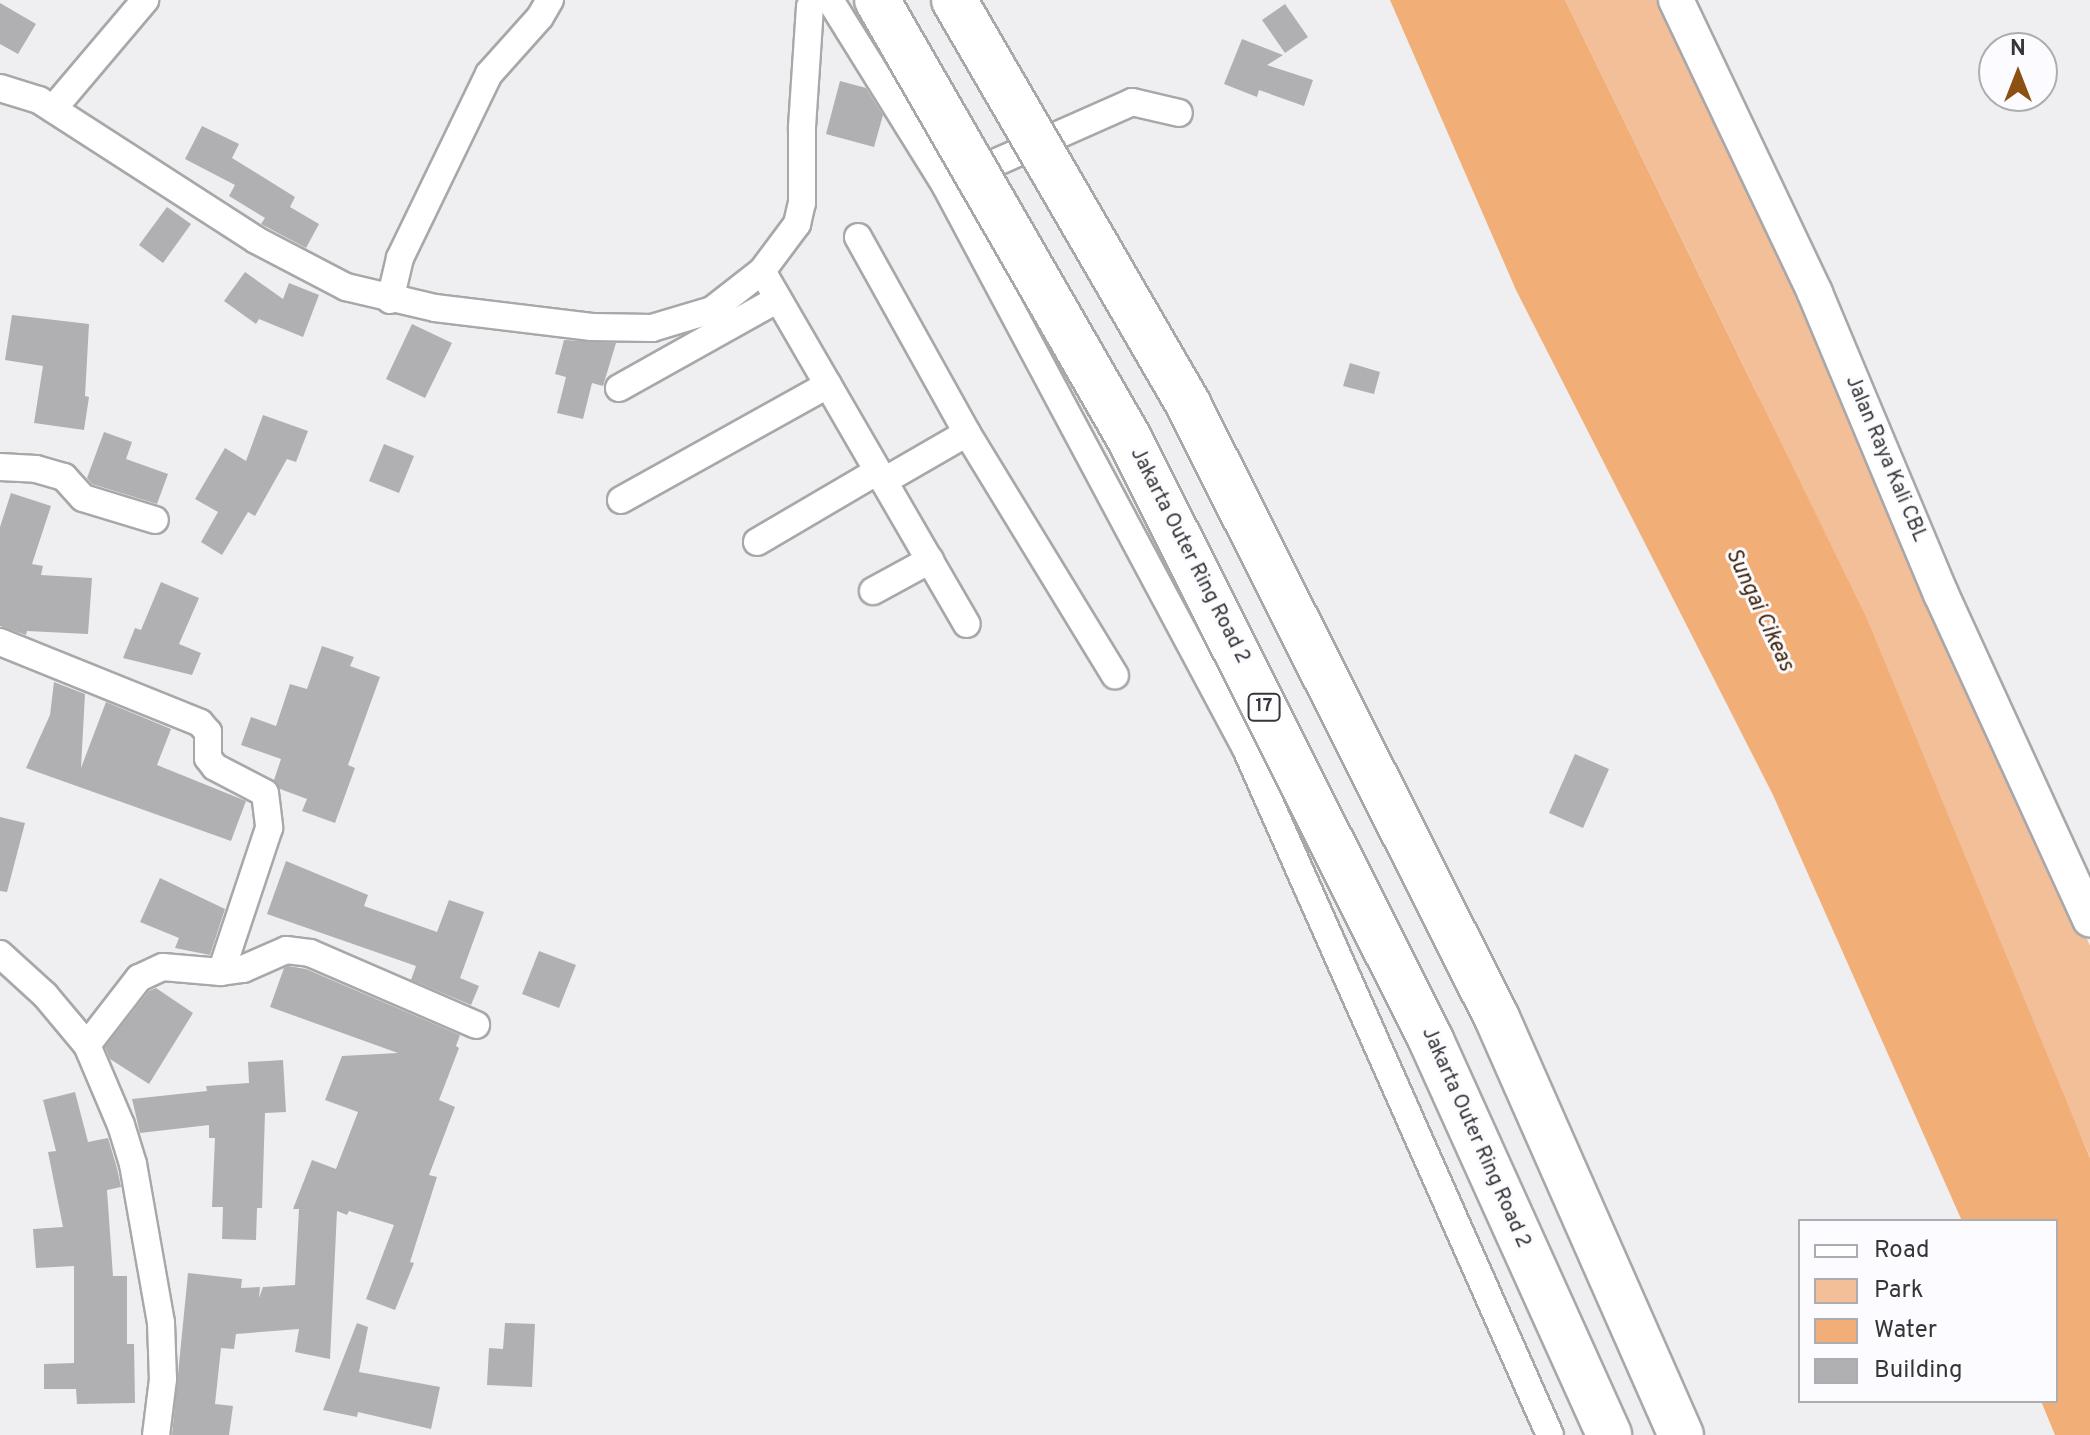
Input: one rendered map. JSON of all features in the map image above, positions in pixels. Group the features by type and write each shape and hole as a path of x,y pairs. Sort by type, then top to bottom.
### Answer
{"highway":[{"name":"Jakarta Outer Ring Road 2","path":"877,0 1129,438 1431,1040 1609,1435"},
{"path":"954,0 1196,420 1497,1018 1681,1435"}],"street":[{"path":"53,109 145,0"},
{"path":"390,300 400,258 489,74 540,17 550,0"},
{"name":"Jalan Raya Kali CBL","path":"1676,0 1815,293 1941,594 2090,920"},
{"path":"0,88 15,90 53,109 269,248 346,287 390,300 534,321 652,328 678,323 712,310 762,271 797,224 802,203 802,127 820,3"},
{"path":"820,3 945,185 1246,749 1550,1435"},
{"path":"945,185 1132,102 1179,113"},
{"path":"858,237 967,433 1115,675"},
{"path":"762,271 967,624"},
{"path":"619,388 778,299"},
{"path":"621,500 828,385"},
{"path":"757,542 967,433"},
{"path":"0,467 36,469 64,477 83,498 155,520"},
{"path":"873,591 930,560"},
{"path":"0,642 200,723 208,732 208,758 215,767 265,793 269,828 221,972"},
{"path":"87,1045 139,978 163,967 221,972 243,969 286,950 310,953 476,1025"},
{"path":"0,954 45,995 87,1045 121,1125 152,1258 162,1337 163,1379 156,1435"}],"green space":[{"path":"1565,0 1676,0 1941,594 2090,946 2090,1157 1755,389"}],"water":[{"name":"Sungai Cikeas","path":"1390,0 1565,0 1867,619 2090,1158 2090,1435 2055,1435 2042,1403 2058,1403 2058,1219 1961,1219 1773,795 1516,290"}],"building":[{"path":"0,3 36,24 18,54 0,44"},
{"path":"1285,4 1308,37 1285,53 1262,20"},
{"path":"1242,39 1283,55 1267,65 1313,80 1304,106 1259,90 1257,97 1224,84"},
{"path":"840,81 866,88 883,115 874,147 826,134"},
{"path":"202,126 239,144 232,158 295,197 290,207 319,224 306,248 261,224 265,218 229,196 235,185 185,159"},
{"path":"167,207 191,224 163,263 139,245"},
{"path":"245,272 283,299 289,283 319,295 303,337 259,319 256,324 224,301"},
{"path":"12,315 89,324 85,396 89,397 84,430 34,423 43,366 5,360"},
{"path":"412,324 452,343 425,398 386,379"},
{"path":"564,340 616,343 603,386 592,383 583,419 557,413 566,377 555,374"},
{"path":"1350,363 1380,372 1374,394 1343,386"},
{"path":"263,415 308,431 296,462 287,459 255,516 248,512 222,555 201,542 218,512 195,499 225,448 246,461"},
{"path":"104,432 132,442 126,459 168,474 157,504 92,484 87,478"},
{"path":"384,444 414,456 399,493 369,481"},
{"path":"11,493 51,506 32,564 43,566 41,575 92,578 88,634 27,631 26,635 0,626 0,527"},
{"path":"161,582 199,598 179,644 201,653 192,675 123,658 135,628 141,630"},
{"path":"322,646 354,657 350,666 380,677 348,765 355,768 335,823 302,811 307,799 280,789 274,780 281,759 241,745 251,717 276,726 290,684 307,689"},
{"path":"54,682 85,694 81,768 106,702 171,729 157,765 246,801 231,841 26,768 50,715"},
{"path":"1575,754 1609,769 1583,828 1549,813"},
{"path":"0,817 25,823 7,892 0,891"},
{"path":"286,861 368,895 364,906 437,932 449,900 484,912 460,978 479,986 471,1005 411,980 416,966 267,914"},
{"path":"160,878 225,909 210,955 175,948 179,938 140,922"},
{"path":"539,951 576,965 559,1008 522,994"},
{"path":"284,968 306,969 460,1035 456,1046 459,1048 439,1100 455,1107 429,1175 437,1177 410,1262 414,1263 395,1310 366,1299 394,1225 349,1211 347,1215 337,1211 330,1359 295,1352 299,1329 236,1334 234,1349 221,1348 215,1404 233,1406 229,1435 172,1435 188,1273 242,1279 241,1288 260,1287 259,1298 263,1287 295,1285 299,1209 293,1209 312,1160 336,1169 358,1112 325,1100 342,1056 398,1053 270,1007"},
{"path":"156,988 193,1013 149,1084 110,1059 105,1047 149,991"},
{"path":"283,1060 286,1112 265,1113 262,1208 257,1208 256,1240 222,1239 223,1207 212,1207 215,1138 209,1138 209,1125 140,1133 132,1099 207,1091 206,1086 249,1083 248,1062"},
{"path":"75,1092 88,1142 108,1138 121,1187 107,1190 113,1276 127,1276 127,1344 134,1344 135,1403 77,1404 76,1389 44,1389 44,1364 74,1363 74,1266 36,1268 33,1229 63,1227 48,1152 56,1151 43,1100"},
{"path":"357,1323 368,1327 359,1372 440,1387 431,1429 358,1412 357,1417 323,1410"},
{"path":"505,1323 535,1324 532,1387 487,1385 489,1348 503,1349"}]}
